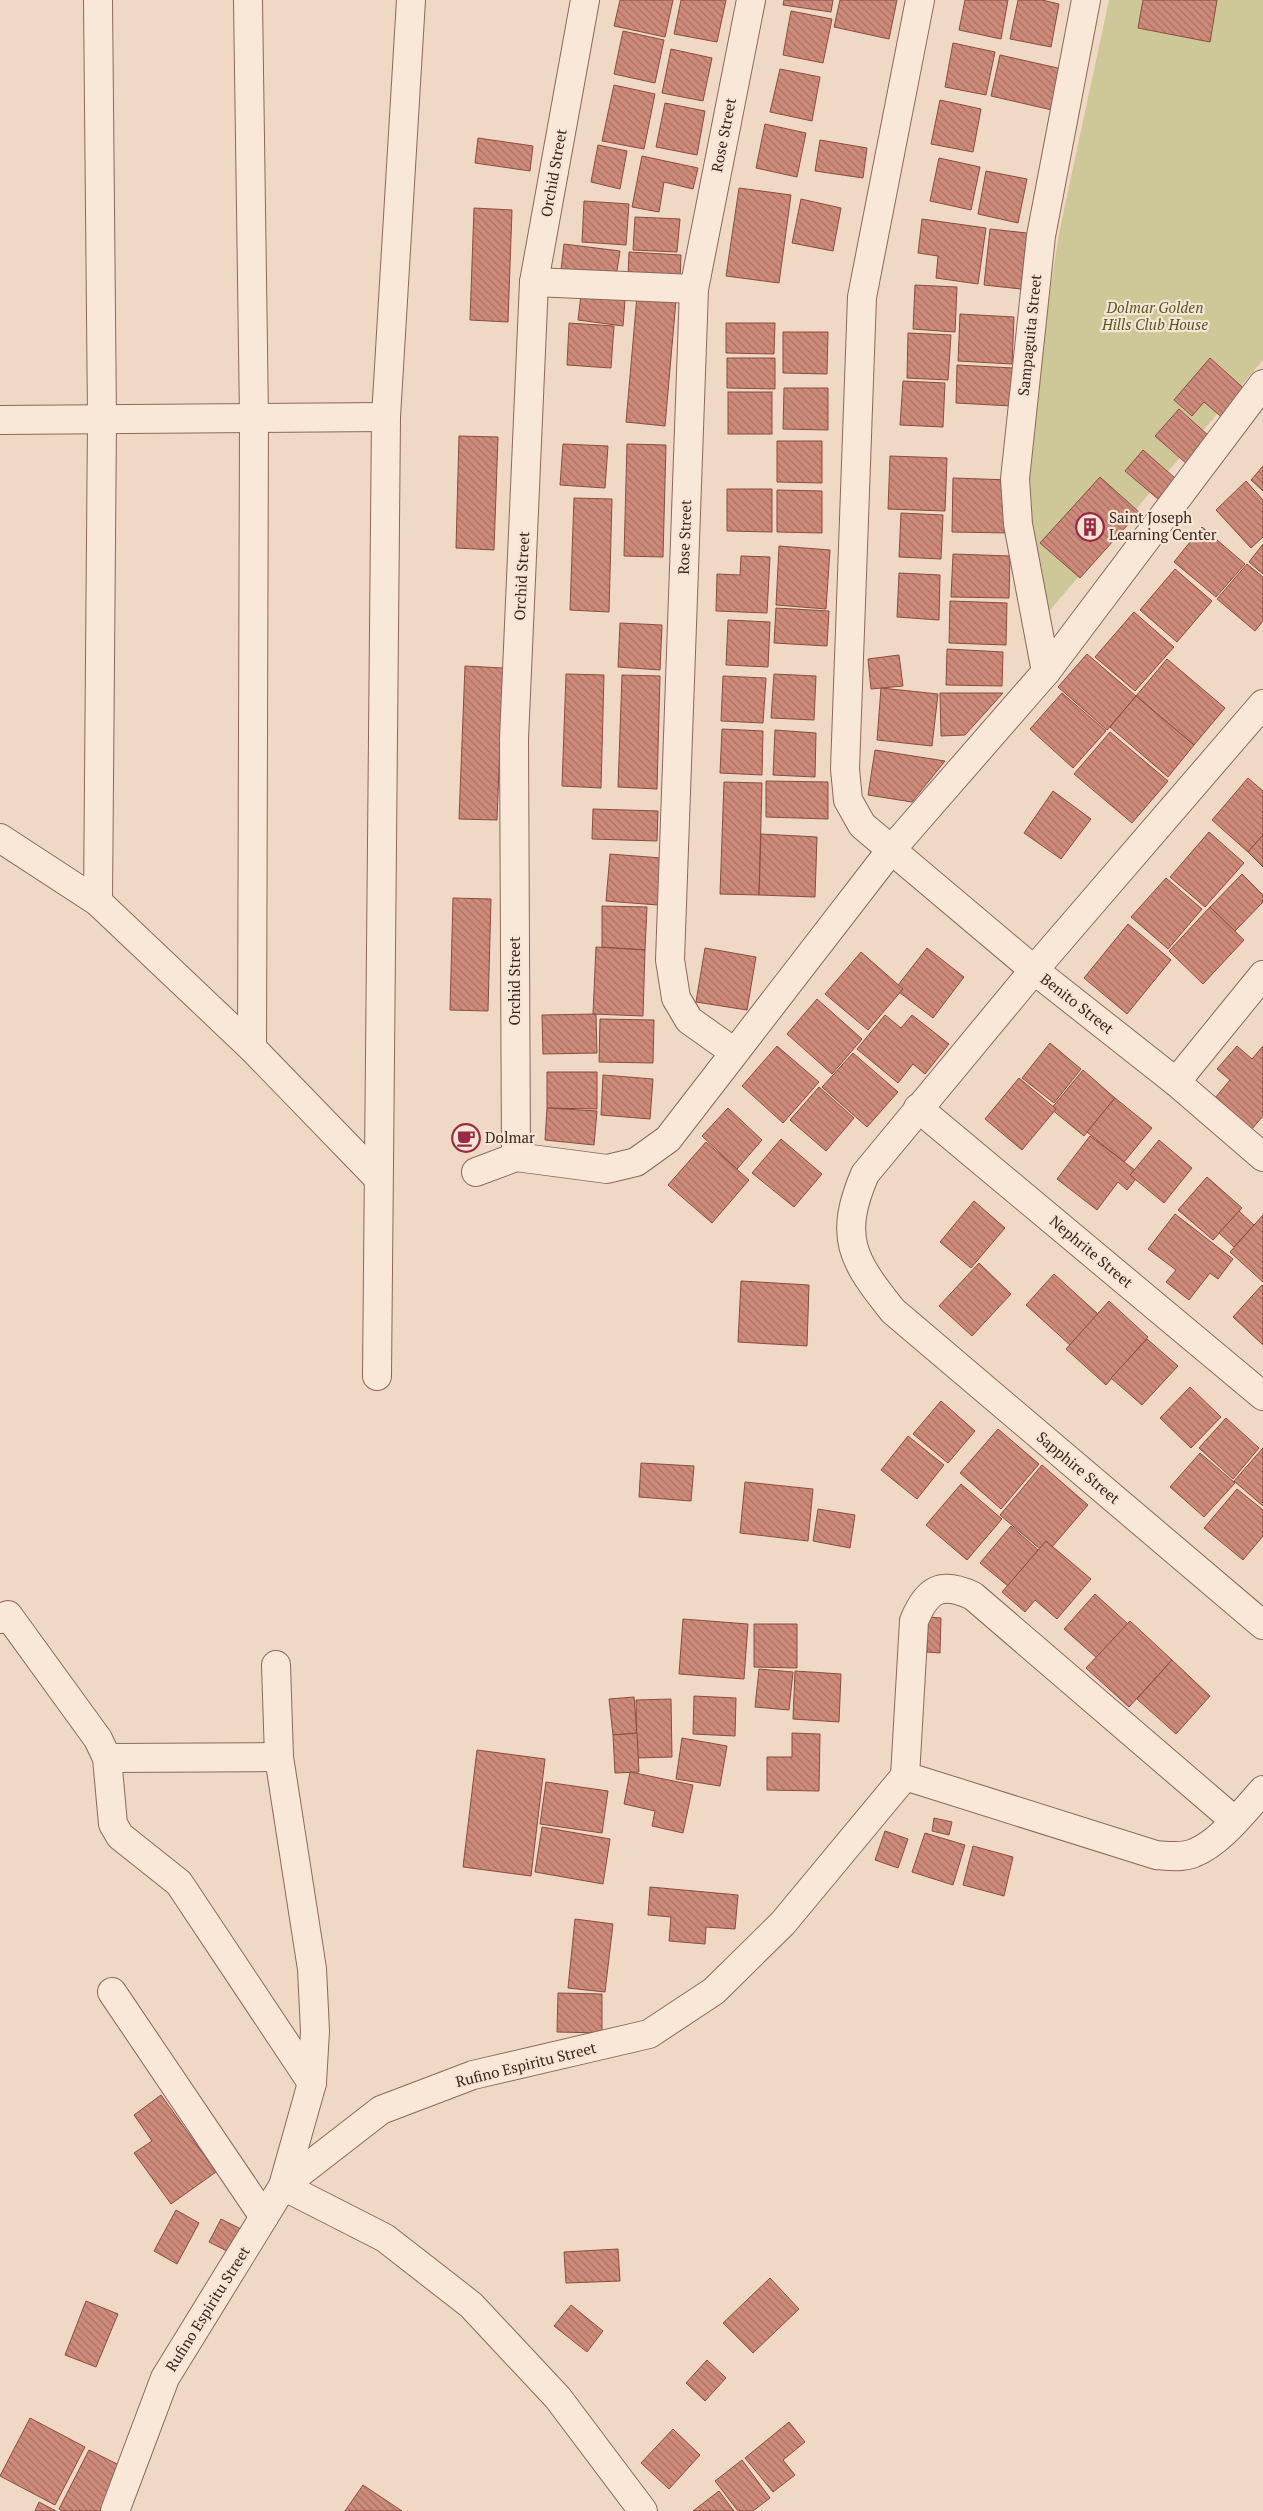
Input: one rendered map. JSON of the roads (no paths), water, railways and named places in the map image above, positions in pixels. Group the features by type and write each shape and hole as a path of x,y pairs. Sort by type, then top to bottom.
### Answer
{"street":[{"path":"98,0 102,419 98,902"},
{"path":"248,0 254,418 252,1048"},
{"path":"377,1376 377,1177 386,417 411,0"},
{"name":"Orchid Street","path":"516,1157 514,739 534,282 585,0"},
{"name":"Rose Street","path":"734,1052 689,1020 676,998 670,960 694,289 751,0"},
{"name":"Benito Street","path":"920,0 862,297 845,769 848,800 862,825 891,850 1034,970 1176,1082 1263,1157"},
{"name":"Sampaguita Street","path":"1046,672 1018,524 1015,479 1041,236 1086,0"},
{"path":"534,282 694,289"},
{"path":"476,1172 516,1157 607,1169 636,1162 668,1138 891,850 1046,672 1263,384"},
{"path":"0,420 386,417"},
{"name":"Sapphire Street","path":"1263,704 1034,970 865,1174 854,1199 850,1237 866,1277 893,1311 1263,1625"},
{"path":"0,838 98,902 252,1048 377,1177"},
{"path":"1176,1082 1263,975"},
{"name":"Nephrite Street","path":"918,1108 1263,1396"},
{"path":"1235,1821 973,1596 955,1588 936,1590 921,1603 914,1621 905,1776 1156,1855 1176,1857 1195,1853 1211,1842 1235,1821 1263,1790"},
{"path":"0,1619 8,1615 98,1739 106,1758 113,1824 120,1836 179,1883 312,2083"},
{"path":"276,1665 279,1757 312,1969 315,2031 312,2083 283,2186 385,2238 471,2304 558,2398 644,2511"},
{"path":"106,1758 279,1757"},
{"name":"Rufino Espiritu Street","path":"115,2511 165,2378 283,2186 381,2110 473,2074 649,2034 714,1991 783,1923 905,1776"},
{"path":"112,1992 264,2217"}],"place":[{"name":"Saint Joseph Learning Center","path":"1090,527"},
{"name":"Dolmar","path":"466,1138"}],"park label":[{"name":"Dolmar Golden Hills Club House","path":"1155,316"}]}
